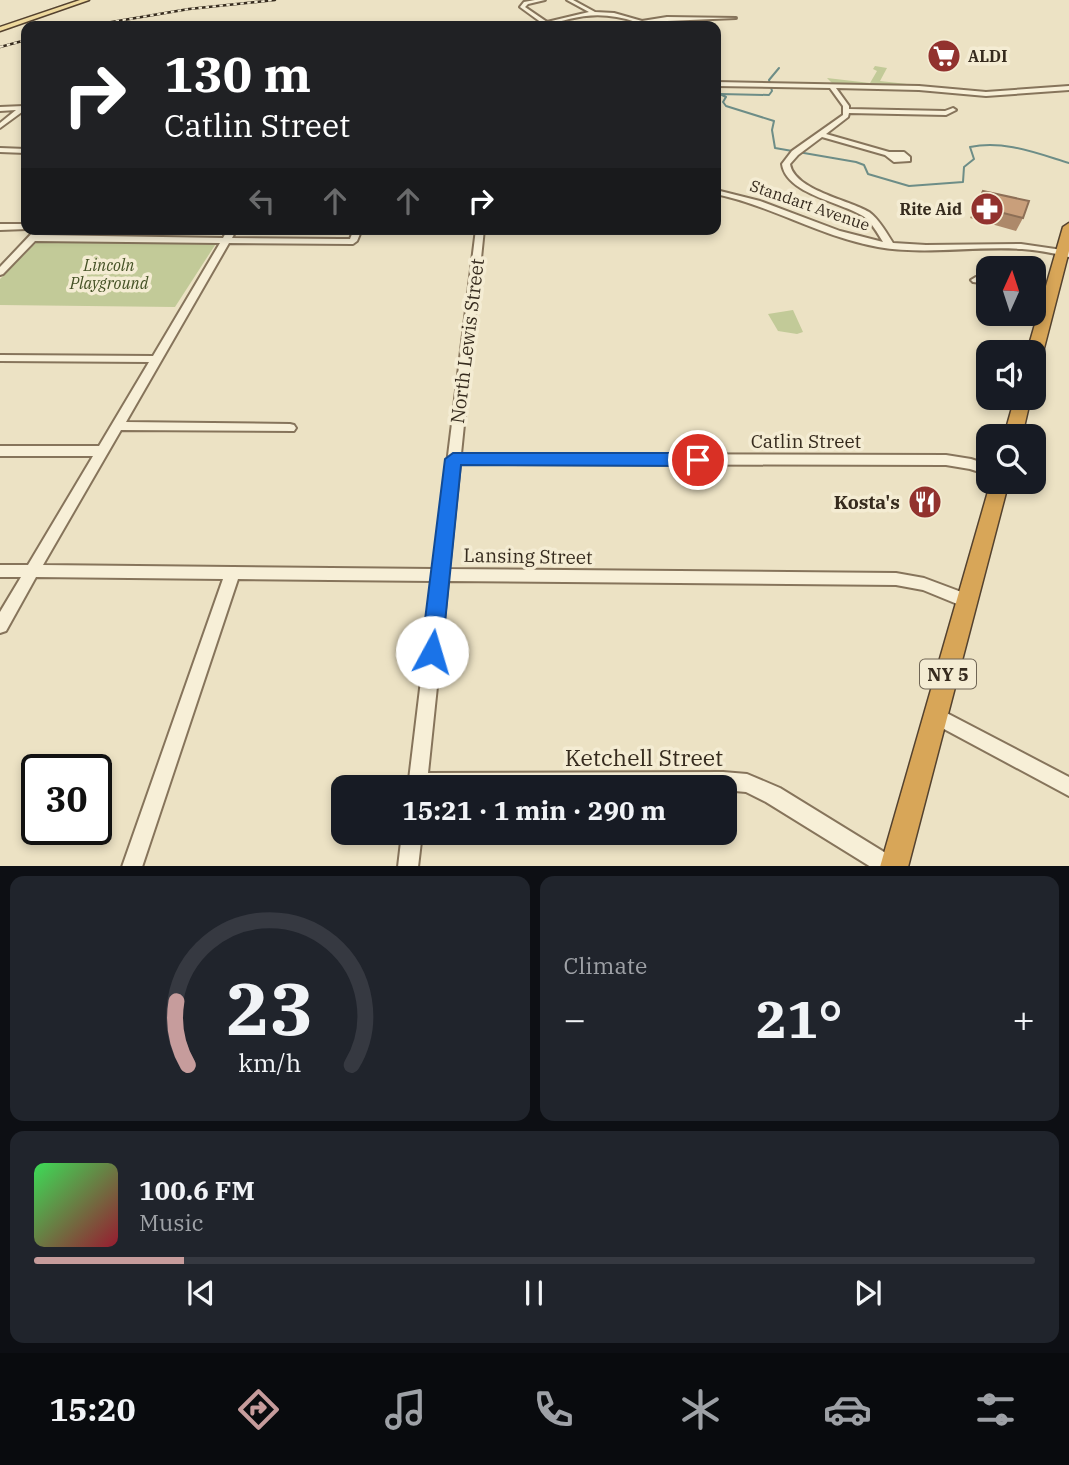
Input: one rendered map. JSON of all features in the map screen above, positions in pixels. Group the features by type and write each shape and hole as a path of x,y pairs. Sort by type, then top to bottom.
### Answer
{"highway":[{"path":"1038,340 1051,293 1066,253 1069,227"},
{"name":"NY 5","path":"892,866 937,716 997,494"}],"main road":[{"path":"24,21 86,0"},
{"path":"0,29 21,22"}],"street":[{"path":"543,0 526,3 522,7 543,21"},
{"path":"569,0 593,12"},
{"path":"558,21 593,12 618,13 637,21"},
{"path":"658,21 733,18"},
{"path":"721,84 919,88 986,94 1069,88"},
{"path":"833,88 847,111"},
{"path":"0,108 21,108"},
{"path":"0,126 21,110"},
{"path":"847,111 946,113 953,110"},
{"path":"847,111 842,120 792,156 786,164 788,173 804,187 868,215 891,246"},
{"path":"822,135 888,154"},
{"path":"1,150 21,151"},
{"name":"Standart Avenue","path":"721,193 741,197 860,240 891,246 1031,246 1066,253"},
{"path":"0,227 21,227"},
{"path":"0,272 35,235"},
{"path":"128,239 131,235"},
{"path":"0,626 230,235"},
{"path":"32,238 351,242 356,235"},
{"name":"North Lewis Street","path":"418,775 479,235"},
{"path":"1046,292 1051,293"},
{"path":"0,358 156,359"},
{"path":"116,426 290,428"},
{"path":"0,451 102,451"},
{"name":"Catlin Street","path":"453,459 946,460 976,466"},
{"name":"Lansing Street","path":"0,571 896,579 924,584 968,601"},
{"path":"132,866 233,573"},
{"path":"937,716 1069,787"},
{"name":"Ketchell Street","path":"737,782 747,783 773,795 892,866"},
{"path":"408,866 411,845"}],"green space":[{"path":"875,66 887,68 880,81 943,88 833,84 827,78 870,83 877,71 873,69"},
{"name":"Lincoln Playground","path":"38,241 217,242 175,307 0,305 0,279"},
{"path":"793,310 803,332 797,334 778,331 768,314"}],"building":[{"path":"983,191 1029,201 1023,218 976,206"}],"waterway":[{"path":"721,94 769,95 772,91 769,80 779,68"},
{"path":"721,94 726,97 723,102 726,106 774,121 772,130 775,148 856,162 864,165 868,174 909,186 963,182 964,167 974,159 970,147 983,145 1008,146 1069,163"}],"railway":[{"path":"118,21 189,9 275,0"},
{"path":"0,47 21,41"}],"place":[{"name":"ALDI","path":"944,56"},
{"name":"Rite Aid","path":"987,209"},
{"name":"Kosta's","path":"925,502"}],"route":[{"path":"432,652 453,459 698,460"}]}
